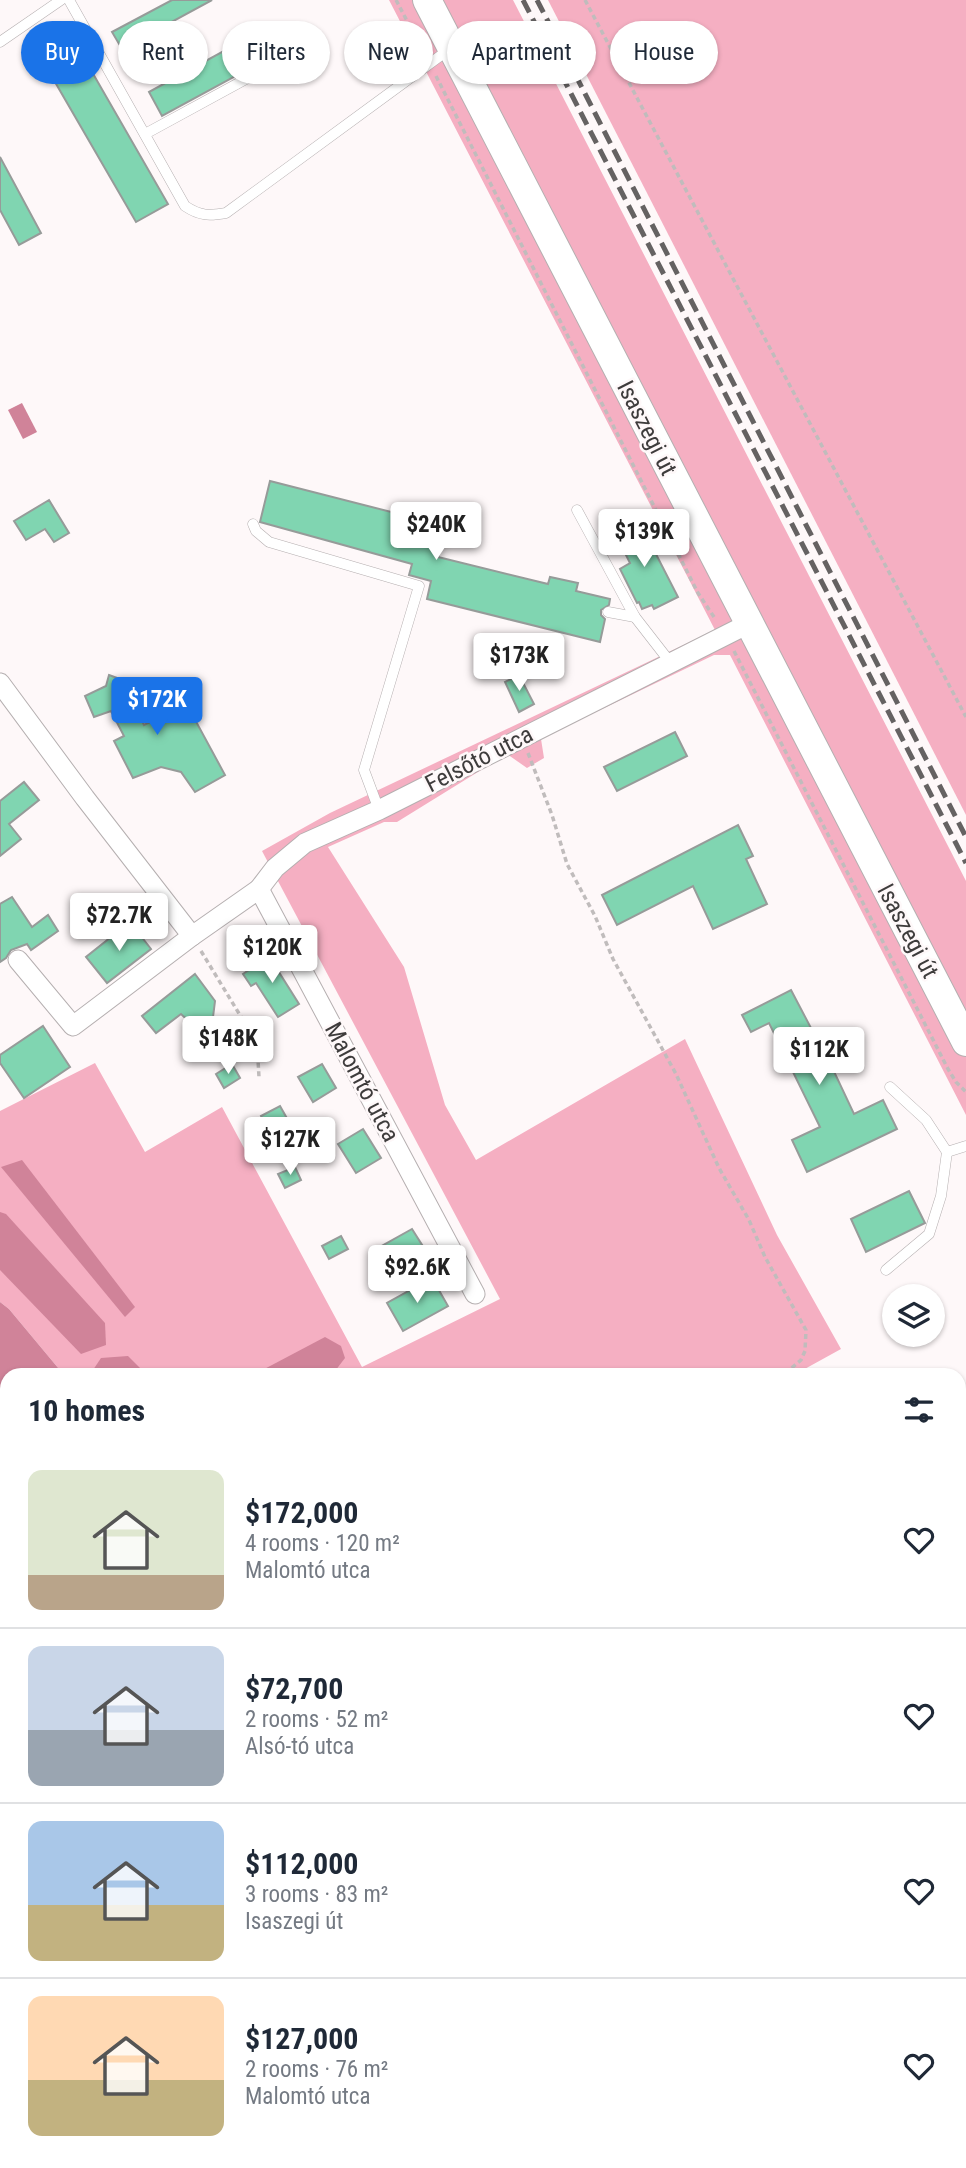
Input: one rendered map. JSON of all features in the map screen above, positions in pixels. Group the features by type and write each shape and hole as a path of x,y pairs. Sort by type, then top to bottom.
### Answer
{"main road":[{"name":"Isaszegi út","path":"427,0 440,55 737,630 966,1042"}],"street":[{"name":"Felsőtó utca","path":"259,889 275,868 305,843 379,810 737,630"},
{"path":"0,683 192,936"},
{"path":"18,960 73,1026 259,889"},
{"name":"Malomtó utca","path":"259,889 475,1294"}],"lane":[{"path":"0,42 61,0"},
{"path":"69,0 185,206 195,213 208,216 226,213 440,55"},
{"path":"145,134 237,84"},
{"path":"577,510 635,617 670,662"},
{"path":"253,524 256,531 269,542 419,586 364,770 379,810"},
{"path":"608,612 635,617"},
{"path":"886,1270 929,1234 941,1196 947,1152 926,1120 890,1087"},
{"path":"947,1152 966,1146"}],"path":[{"path":"396,0 440,55 698,593 737,630 947,1069 966,1092"},
{"path":"585,0 966,717"},
{"path":"534,764 566,864 595,916 613,959 676,1073 719,1168 806,1330 805,1351 801,1360 792,1368"},
{"path":"192,936 257,1043 259,1077"}],"shaded area":[{"path":"389,0 513,0 524,21 447,21 447,84 556,84 966,881 966,1115 730,655 714,655 548,735 541,739 544,758 527,768 507,754 397,822 384,822 328,847 404,967 445,1105 476,1160 685,1039 777,1235 841,1349 807,1368 58,1368 9,1309 0,1302 0,1111 95,1063 145,1152 222,1107 362,1367 500,1299 262,851 330,813 715,630 432,84 433,21 400,21"},
{"path":"548,0 966,0 966,815 591,84 596,84 596,21 559,21"},
{"path":"22,403 37,432 23,439 8,410"},
{"path":"22,1160 135,1307 125,1317 1,1167"},
{"path":"0,1212 6,1214 105,1323 106,1345 81,1354 0,1270"},
{"path":"0,1302 9,1309 58,1368 0,1368"},
{"path":"325,1337 341,1346 345,1358 337,1368 266,1368"},
{"path":"128,1356 140,1368 94,1368 101,1358"}],"building":[{"path":"172,0 212,0 173,21 133,21"},
{"path":"118,29 118,42 112,32"},
{"path":"222,52 222,83 162,116 149,92 164,84 208,84 208,60"},
{"path":"56,84 99,84 168,204 136,222"},
{"path":"0,157 41,233 19,245 0,210"},
{"path":"270,481 446,526 438,557 548,584 550,577 578,583 576,591 610,599 609,605 601,610 605,619 600,642 427,599 431,581 409,575 412,564 260,522"},
{"path":"49,500 69,533 54,542 45,529 26,540 14,521"},
{"path":"639,521 678,597 654,609 652,605 642,609 620,569 630,563 615,533"},
{"path":"109,675 131,683 128,690 144,725 186,703 225,775 195,792 181,772 161,767 133,778 114,741 124,736 111,711 94,717 85,696 106,686"},
{"path":"519,675 534,704 519,712 505,682"},
{"path":"675,732 687,756 617,791 604,767"},
{"path":"24,782 39,800 9,824 21,839 0,856 0,801"},
{"path":"738,825 753,856 746,859 767,904 713,929 693,886 617,925 602,895"},
{"path":"12,897 32,927 48,915 58,931 31,950 27,944 11,950 0,962 0,904"},
{"path":"130,922 151,949 107,983 86,957"},
{"path":"274,953 282,966 277,969 299,1004 278,1017 256,983 251,986 243,974"},
{"path":"195,974 215,1001 213,1017 199,1031 181,1014 156,1033 142,1016"},
{"path":"791,990 812,1030 814,1029 854,1114 883,1100 897,1129 807,1172 792,1140 820,1127 769,1023 751,1032 742,1015"},
{"path":"43,1026 70,1067 24,1098 0,1063 0,1055"},
{"path":"232,1064 240,1078 224,1088 216,1074"},
{"path":"322,1064 336,1088 313,1102 298,1077"},
{"path":"280,1106 289,1122 270,1133 261,1116"},
{"path":"363,1129 381,1158 356,1173 338,1144"},
{"path":"295,1167 301,1180 285,1188 278,1174"},
{"path":"909,1191 925,1223 866,1252 851,1219"},
{"path":"412,1229 424,1248 391,1267 380,1247"},
{"path":"341,1236 348,1249 329,1259 322,1246"},
{"path":"432,1278 448,1306 403,1331 387,1303"}],"railway":[{"path":"523,0 966,863"},
{"path":"537,0 966,837"}]}
